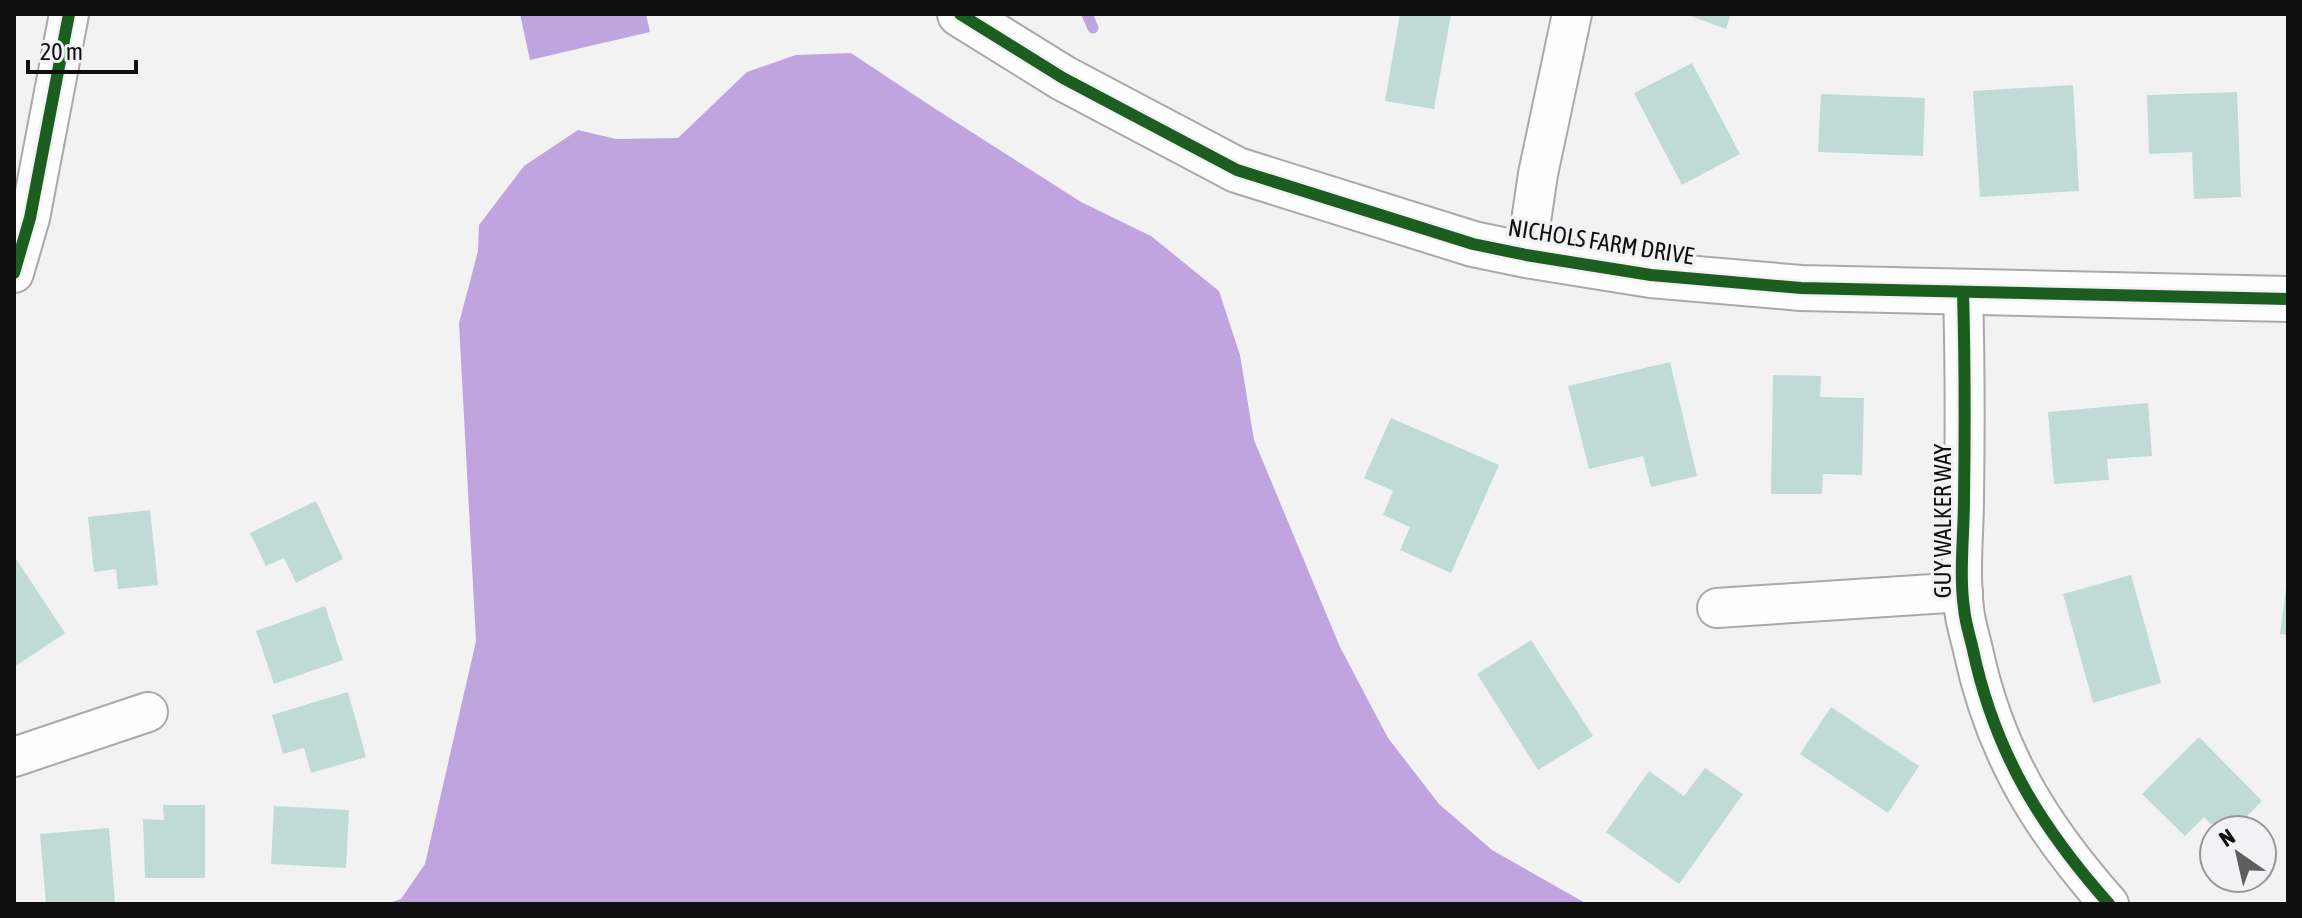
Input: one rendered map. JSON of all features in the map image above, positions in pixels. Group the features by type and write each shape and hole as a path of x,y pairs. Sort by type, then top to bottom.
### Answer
{"street":[{"path":"14,273 30,218 69,14"},
{"name":"NICHOLS FARM DRIVE","path":"960,14 1063,78 1237,170 1458,239 1526,255 1651,275 1801,288 2288,299"},
{"path":"1526,255 1538,174 1572,14"},
{"name":"GUY WALKER WAY","path":"1963,292 1966,395 1963,592 1976,668 1992,720 2035,809 2073,864 2109,904"},
{"path":"1717,608 1963,592"},
{"path":"14,757 148,712"}],"shaded area":[{"path":"520,14 646,14 650,32 530,60"},
{"path":"851,53 1081,202 1151,236 1219,291 1240,355 1254,440 1340,647 1388,738 1439,804 1492,850 1587,904 387,904 401,899 425,864 476,641 459,323 478,251 479,225 524,166 578,130 616,139 678,138 747,72 796,55"}],"building":[{"path":"1400,14 1451,14 1434,109 1385,101"},
{"path":"1685,14 1731,14 1726,29"},
{"path":"1692,63 1740,154 1682,185 1634,93"},
{"path":"2073,85 2079,191 1980,197 1973,91"},
{"path":"2237,92 2241,197 2194,199 2192,152 2149,154 2147,95"},
{"path":"1821,94 1925,98 1923,156 1818,152"},
{"path":"1670,362 1697,476 1651,487 1643,456 1589,469 1568,386"},
{"path":"1773,375 1821,376 1820,397 1864,398 1862,475 1823,474 1822,494 1771,494"},
{"path":"2148,403 2152,456 2107,459 2109,480 2054,484 2048,412"},
{"path":"1391,418 1499,465 1451,573 1400,550 1410,527 1383,515 1393,491 1364,478"},
{"path":"316,501 343,559 296,583 284,558 266,566 250,533"},
{"path":"150,510 158,585 118,589 116,569 94,572 88,517"},
{"path":"14,556 65,633 14,667"},
{"path":"2131,575 2161,683 2093,703 2063,594"},
{"path":"2288,588 2288,635 2280,634"},
{"path":"325,606 343,660 274,684 256,631"},
{"path":"1531,640 1593,736 1538,770 1477,674"},
{"path":"348,692 366,757 311,773 304,748 283,754 272,715"},
{"path":"1831,707 1919,766 1888,813 1800,754"},
{"path":"2199,737 2262,801 2249,814 2198,814 2198,823 2185,836 2142,794"},
{"path":"1705,768 1743,794 1679,884 1606,832 1649,771 1684,796"},
{"path":"163,805 205,805 205,878 145,878 143,819 164,820"},
{"path":"274,806 349,810 346,868 271,864"},
{"path":"109,828 115,904 46,904 40,834"}],"waterway":[{"path":"1087,14 1093,28"}],"cycle path":[{"path":"14,273 30,218 69,14"},
{"path":"960,14 1063,78 1237,170 1473,244 1651,275 1801,288 2288,299"},
{"path":"1963,292 1965,421 1962,582 1966,624 1994,722 2023,786 2062,846 2109,904"}]}
